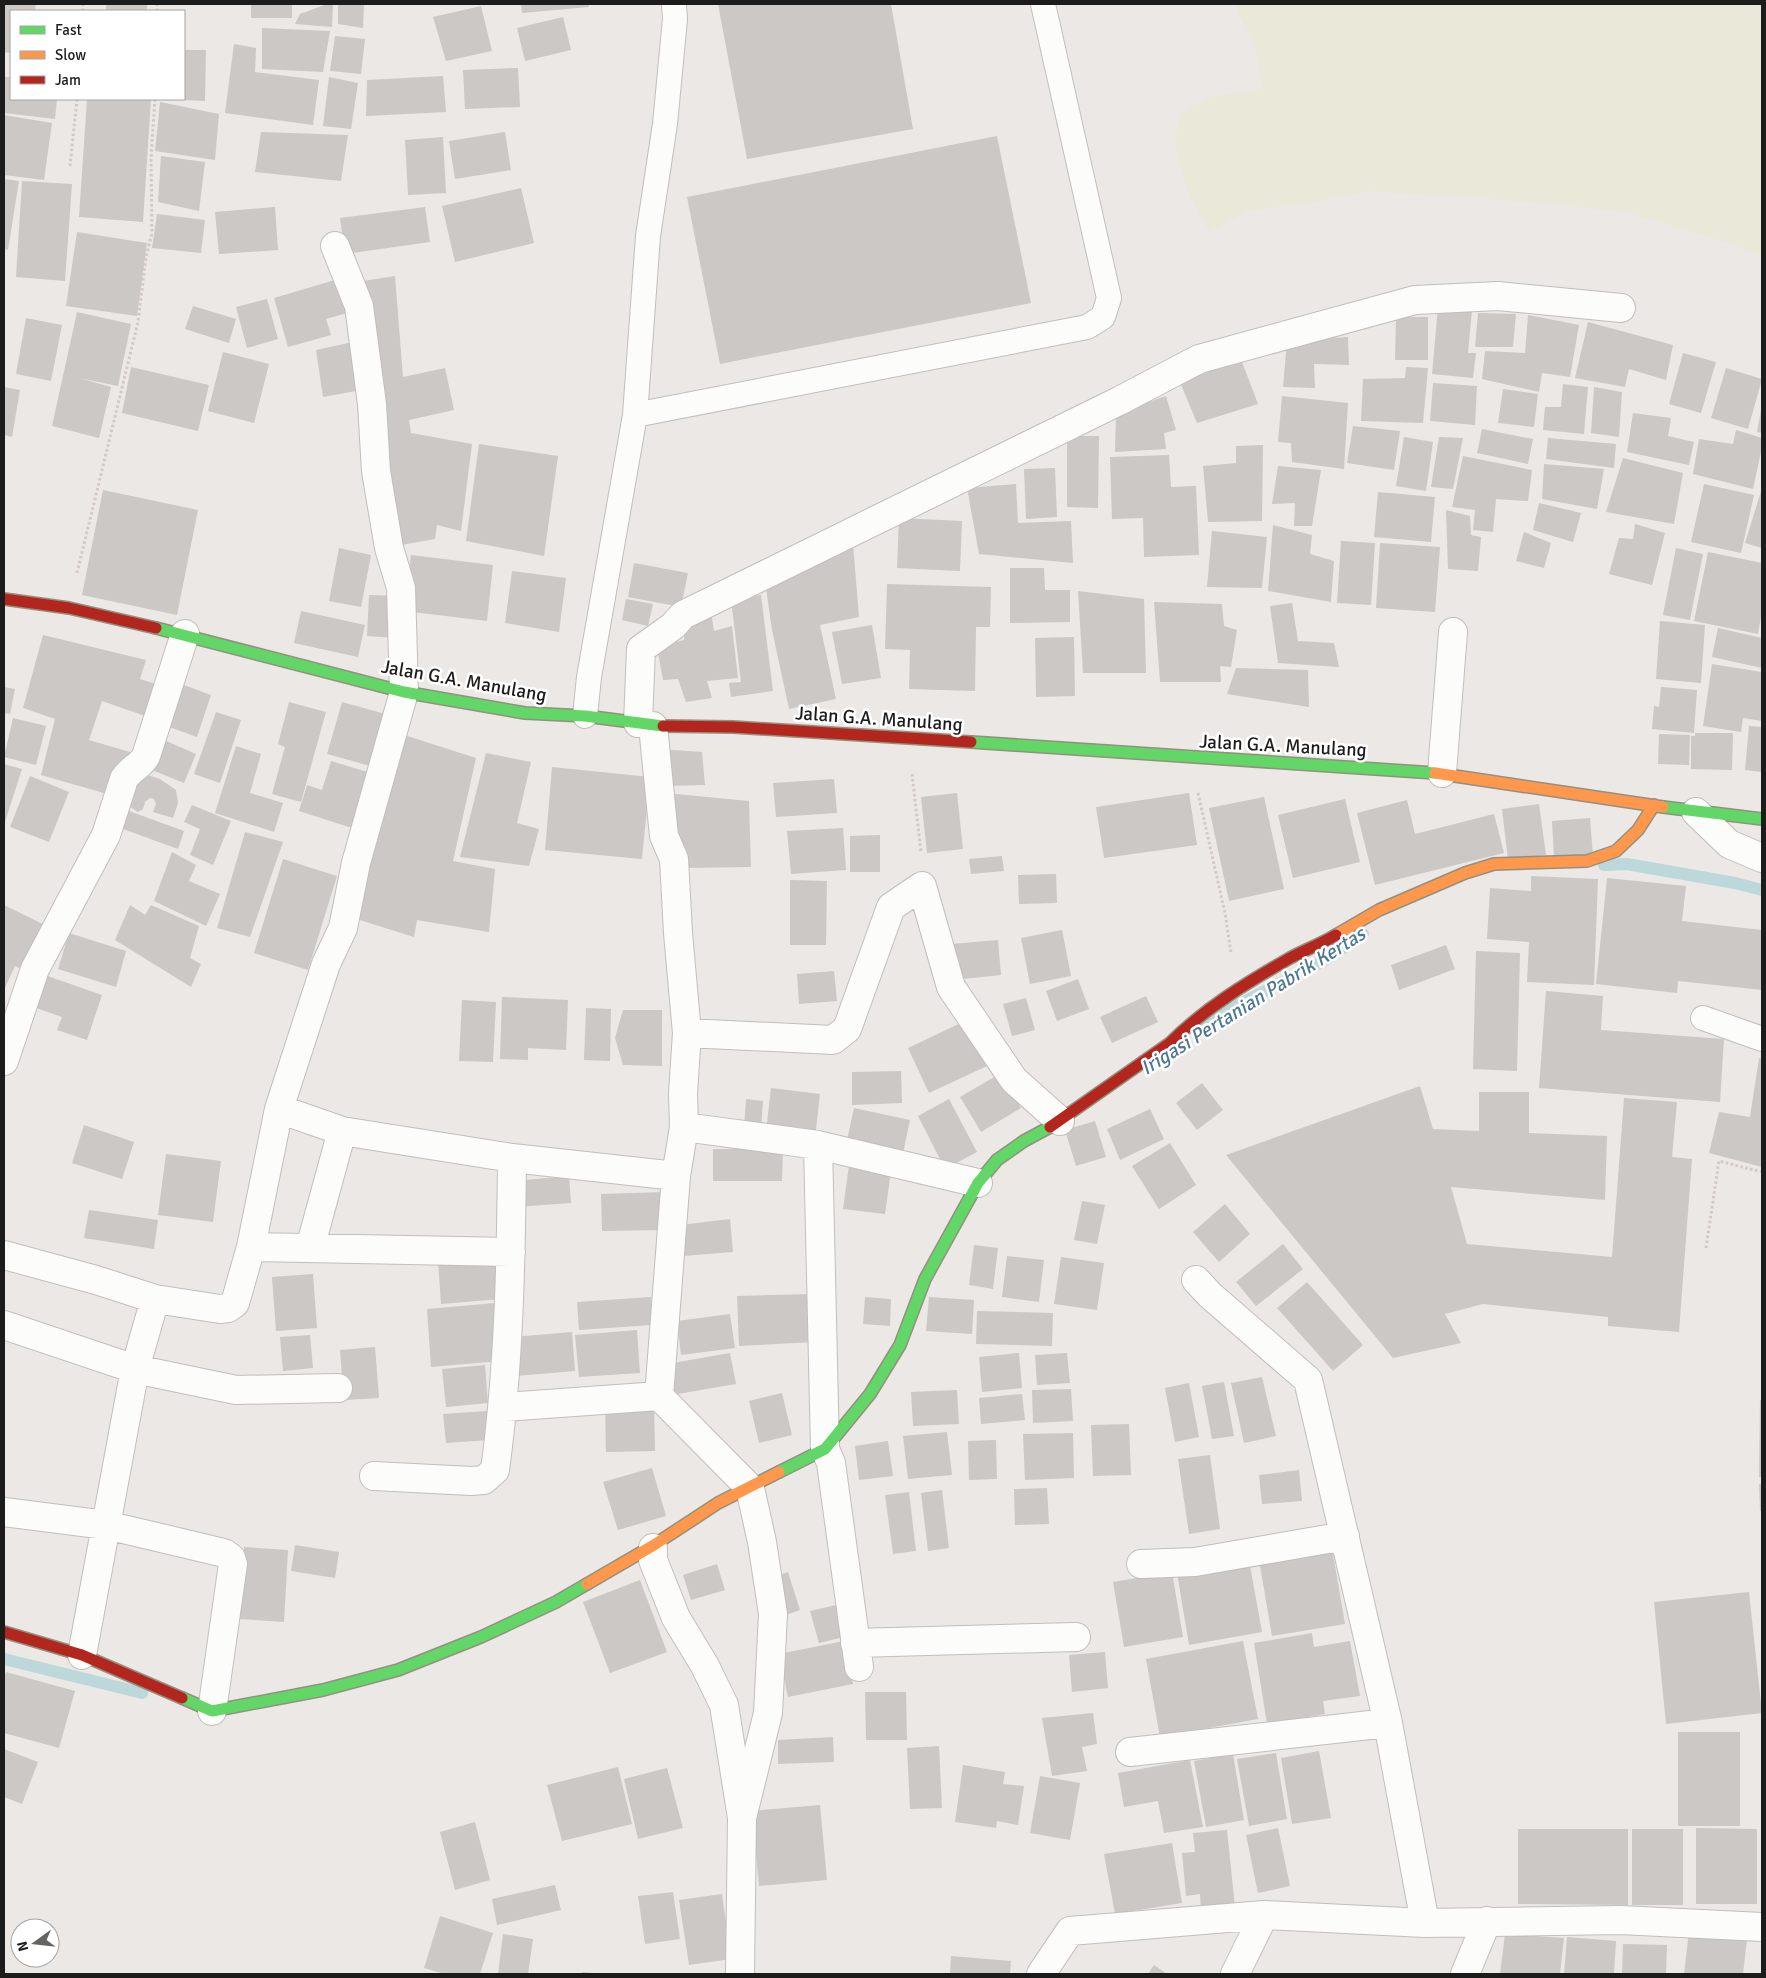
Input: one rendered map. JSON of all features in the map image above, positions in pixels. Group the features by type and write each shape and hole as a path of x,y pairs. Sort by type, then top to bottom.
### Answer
{"street":[{"path":"4,1255 96,1280 155,1299 220,1309 228,1308 235,1302 251,1247 279,1109 326,964 343,928 356,863 404,692 401,588 389,548 376,471 372,404 359,306 335,246"},
{"path":"742,1818 768,1714 773,1614 760,1531 750,1488 659,1396 676,1176 684,1127 682,1093 687,1033 678,933 674,859 664,836 645,725 641,649 673,626 684,615 1110,406 1199,360 1415,300 1498,296 1621,308"},
{"name":"Jalan G.A. Manulang","path":"4,599 69,608 185,634 404,692 525,713 585,716 645,725 733,727 1442,773 1696,812 1762,819"},
{"path":"1442,773 1453,632"},
{"path":"4,1061 35,968 106,835 124,778 129,771 143,762 146,756 185,634"},
{"path":"4,1632 82,1655 212,1711 323,1690 398,1670 481,1637 556,1602 653,1551 718,1503 828,1456 900,1345 925,1279 978,1183 997,1160 1024,1141 1060,1121 1170,1043 1210,1008 1292,957 1323,943 1379,910 1465,873 1494,864 1588,861 1616,851 1638,830 1654,805"},
{"path":"1696,812 1729,844 1762,858"},
{"path":"687,1033 833,1040 847,1028 892,908 922,886 951,986 1014,1080 1060,1121"},
{"path":"279,1109 342,1131 512,1158 676,1176"},
{"path":"684,1127 818,1145 978,1183"},
{"path":"310,1248 342,1131"},
{"path":"818,1145 828,1456 837,1506 857,1655 1076,1637"},
{"path":"374,1476 471,1481 484,1480 495,1470 504,1407 511,1252 512,1158"},
{"path":"251,1247 511,1252"},
{"path":"1196,1280 1210,1295 1308,1380 1388,1723 1425,1923"},
{"path":"82,1655 135,1369 155,1299"},
{"path":"4,1324 135,1369 236,1390 338,1388"},
{"path":"504,1407 659,1396"},
{"path":"4,1512 106,1525 224,1554 231,1558 233,1564 212,1711"},
{"path":"1141,1564 1195,1562 1345,1536"},
{"path":"653,1551 676,1618 705,1666 724,1705 742,1818 740,1974"},
{"path":"1130,1752 1388,1723"},
{"path":"1235,1974 1264,1915"},
{"path":"1041,1974 1070,1931 1264,1915 1425,1923 1620,1920 1762,1927"},
{"path":"1465,1974 1487,1921"}],"lane":[{"path":"585,716 589,677 635,415 648,236 665,124 675,19 674,4"},
{"path":"635,415 1087,327 1103,317 1109,298 1043,4"},
{"path":"1703,1018 1762,1039"}],"path":[{"path":"70,166 77,100"},
{"path":"69,608 138,322 146,257 152,234 151,158 155,100"},
{"path":"908,738 922,859 922,886"},
{"path":"1190,758 1225,912 1238,992"},
{"path":"1706,1248 1719,1161 1762,1172"}],"shaded area":[{"path":"1234,4 1762,4 1762,256 1725,242 1626,212 1520,201 1369,191 1309,203 1246,211 1209,232 1187,190 1175,146 1179,115 1205,98 1263,88 1255,49"}],"building":[{"path":"4,4 36,4 35,10 10,10 10,53 4,52"},
{"path":"106,4 147,4 147,10 106,10"},
{"path":"251,4 292,4 292,18 251,18"},
{"path":"327,4 333,4 332,27 295,24 300,14"},
{"path":"338,4 364,4 363,28 338,24"},
{"path":"521,4 588,4 589,7 522,13"},
{"path":"718,4 891,4 913,129 747,159"},
{"path":"481,6 492,51 446,61 433,17"},
{"path":"563,17 571,50 525,61 517,28"},
{"path":"262,28 330,31 323,72 262,69"},
{"path":"335,36 365,39 361,74 330,71"},
{"path":"234,44 256,48 255,72 319,80 313,125 225,113"},
{"path":"185,50 206,50 205,101 184,100"},
{"path":"518,68 520,107 465,109 463,70"},
{"path":"443,76 446,112 366,116 367,80"},
{"path":"4,77 10,77 10,100 57,100 55,119 4,113"},
{"path":"329,77 358,83 351,129 323,126"},
{"path":"87,100 151,100 143,222 79,217"},
{"path":"160,102 219,114 215,160 155,151"},
{"path":"4,115 52,123 44,180 4,175"},
{"path":"261,132 348,135 341,181 255,172"},
{"path":"505,132 511,170 455,179 449,141"},
{"path":"997,136 1031,303 720,364 687,197"},
{"path":"443,137 446,193 408,195 405,140"},
{"path":"161,156 205,162 199,211 158,202"},
{"path":"4,179 19,181 8,250 4,249"},
{"path":"22,181 72,184 65,281 16,277"},
{"path":"521,188 534,243 455,262 442,206"},
{"path":"275,207 278,250 219,254 215,212"},
{"path":"425,207 430,242 345,254 340,218"},
{"path":"157,214 205,220 201,253 152,248"},
{"path":"77,232 147,243 137,316 66,306"},
{"path":"395,276 403,377 445,368 454,410 409,420 411,433 472,444 461,531 437,525 435,539 396,546 363,281"},
{"path":"338,279 347,313 326,319 331,335 288,347 274,298"},
{"path":"267,299 278,339 247,348 236,307"},
{"path":"193,306 236,319 229,343 185,329"},
{"path":"1438,307 1472,310 1468,353 1476,353 1473,378 1432,374"},
{"path":"77,312 131,324 118,386 79,378 111,387 99,438 52,426"},
{"path":"1478,313 1516,314 1513,347 1475,347"},
{"path":"1528,315 1579,325 1570,377 1542,373 1539,392 1482,379 1485,351 1525,353"},
{"path":"1396,317 1428,317 1428,360 1395,360"},
{"path":"26,318 62,325 51,381 16,374"},
{"path":"1588,322 1673,345 1666,380 1629,369 1625,387 1575,378"},
{"path":"1348,337 1349,365 1314,364 1315,388 1283,387 1287,341"},
{"path":"358,341 367,389 323,397 316,350"},
{"path":"223,352 269,364 254,423 208,411"},
{"path":"1683,353 1716,362 1701,413 1669,404"},
{"path":"1239,354 1258,404 1197,423 1180,382 1208,372 1204,363"},
{"path":"131,367 209,385 198,431 122,413"},
{"path":"1406,367 1428,368 1423,423 1361,421 1363,379 1405,378"},
{"path":"1726,368 1762,379 1748,429 1711,418"},
{"path":"1433,383 1477,386 1475,425 1430,421"},
{"path":"1563,384 1588,387 1584,434 1543,430 1545,407 1561,407"},
{"path":"4,387 20,390 12,437 4,435"},
{"path":"1594,387 1622,392 1619,437 1591,433"},
{"path":"1503,389 1538,394 1534,427 1498,423"},
{"path":"1166,396 1176,430 1164,433 1166,449 1115,452 1116,413"},
{"path":"1282,396 1348,403 1344,469 1292,462 1291,443 1278,442"},
{"path":"1762,410 1762,433 1757,432"},
{"path":"1633,413 1671,418 1668,436 1694,442 1689,465 1627,452"},
{"path":"1353,426 1400,431 1394,470 1347,463"},
{"path":"1482,429 1533,439 1528,464 1477,453"},
{"path":"1736,430 1762,438 1762,447 1753,489 1693,474 1699,439 1733,444"},
{"path":"1067,436 1099,436 1098,508 1067,507"},
{"path":"1404,437 1433,442 1426,491 1396,486"},
{"path":"1439,437 1463,438 1453,489 1431,487"},
{"path":"1548,438 1616,444 1614,468 1546,459"},
{"path":"479,444 558,456 544,556 466,541"},
{"path":"1263,445 1262,521 1208,522 1203,466 1236,463 1236,446"},
{"path":"1169,455 1171,487 1196,486 1199,555 1144,557 1143,518 1112,519 1110,457"},
{"path":"1463,456 1532,470 1528,501 1496,499 1493,532 1473,530 1475,510 1452,507"},
{"path":"1623,458 1683,473 1674,524 1606,512"},
{"path":"1544,464 1604,469 1597,509 1542,499"},
{"path":"1278,466 1321,470 1312,526 1294,526 1295,503 1272,504"},
{"path":"1055,468 1057,517 1026,519 1024,469"},
{"path":"1016,484 1018,523 1071,521 1073,563 979,554 967,488"},
{"path":"1704,484 1754,495 1741,553 1691,542"},
{"path":"1762,488 1762,548 1745,543"},
{"path":"103,490 198,510 177,615 82,595"},
{"path":"1378,492 1435,497 1431,542 1374,537"},
{"path":"1539,503 1581,513 1573,542 1533,530"},
{"path":"1446,510 1470,516 1471,535 1481,537 1478,571 1448,569"},
{"path":"899,518 962,521 960,571 897,568"},
{"path":"1635,524 1665,533 1652,585 1609,574 1619,538 1633,539"},
{"path":"1273,525 1312,535 1310,554 1334,561 1331,602 1268,591"},
{"path":"1212,531 1267,537 1262,588 1207,587"},
{"path":"1524,532 1551,543 1544,568 1516,561"},
{"path":"1341,541 1375,543 1371,605 1337,603"},
{"path":"1380,543 1440,547 1435,612 1376,608"},
{"path":"853,544 859,617 820,625 836,699 789,709 772,630 765,581"},
{"path":"339,548 371,555 361,607 329,601"},
{"path":"1676,548 1703,554 1690,620 1663,615"},
{"path":"1708,552 1762,563 1762,611 1758,634 1694,621"},
{"path":"411,555 493,565 487,621 404,611"},
{"path":"634,563 688,573 681,607 628,597"},
{"path":"1010,568 1044,568 1045,590 1070,590 1070,622 1010,623"},
{"path":"512,571 566,578 559,632 505,623"},
{"path":"887,584 991,587 990,627 976,627 975,691 909,689 910,650 885,649"},
{"path":"1078,591 1144,599 1146,673 1083,673"},
{"path":"369,595 400,596 398,638 367,636"},
{"path":"761,595 773,691 731,697 729,683 741,682 731,599"},
{"path":"626,599 653,604 648,626 622,620"},
{"path":"1154,602 1222,604 1224,626 1237,630 1231,667 1220,666 1221,682 1160,682"},
{"path":"1292,603 1298,641 1334,643 1339,667 1278,663 1270,606"},
{"path":"301,611 365,625 358,657 294,643"},
{"path":"711,612 714,631 732,626 738,678 707,681 712,698 686,702 678,679 663,680 657,647 684,640 684,618"},
{"path":"1660,621 1705,625 1701,683 1656,679"},
{"path":"872,625 881,678 842,684 832,632"},
{"path":"1718,628 1762,638 1762,668 1712,657"},
{"path":"43,635 146,660 140,679 159,685 148,717 102,701 89,740 130,752 114,796 41,775 55,719 23,708"},
{"path":"1074,637 1075,696 1036,697 1035,638"},
{"path":"1712,664 1762,672 1762,721 1743,718 1741,732 1703,726"},
{"path":"1236,668 1308,670 1309,707 1227,694"},
{"path":"176,682 211,695 197,737 161,724"},
{"path":"4,687 15,689 10,714 4,713"},
{"path":"1661,687 1697,690 1694,733 1652,729 1654,706 1659,707"},
{"path":"289,702 326,712 301,802 272,794 285,747 278,744"},
{"path":"342,702 389,715 374,767 327,754"},
{"path":"216,712 241,720 220,783 194,774"},
{"path":"13,718 46,726 36,765 4,757"},
{"path":"1749,726 1762,727 1762,772 1745,770"},
{"path":"398,733 476,758 453,861 495,869 489,932 417,920 414,937 350,917"},
{"path":"1695,733 1733,733 1732,770 1691,769 1691,736 1695,736"},
{"path":"1659,734 1690,735 1689,765 1658,764"},
{"path":"164,740 196,754 184,783 152,770"},
{"path":"236,746 261,754 250,793 283,803 274,832 215,813"},
{"path":"660,749 702,752 705,785 662,786"},
{"path":"486,753 531,762 517,823 539,829 529,866 460,857"},
{"path":"331,761 371,773 355,829 299,811 307,785 322,790"},
{"path":"4,764 22,769 4,825"},
{"path":"552,767 650,777 642,859 545,850"},
{"path":"141,773 160,779 176,790 178,803 173,818 153,812 156,804 154,799 150,798 145,802 143,809 138,812 121,801"},
{"path":"30,776 69,792 49,842 10,827"},
{"path":"834,779 837,813 776,817 773,783"},
{"path":"665,793 749,801 751,867 682,868"},
{"path":"957,793 963,849 927,853 921,797"},
{"path":"1189,793 1197,845 1104,858 1096,807"},
{"path":"1264,797 1284,889 1229,901 1209,808"},
{"path":"1345,799 1360,862 1293,878 1278,815"},
{"path":"1407,800 1415,834 1494,814 1504,853 1375,885 1357,813"},
{"path":"1539,804 1546,855 1508,860 1502,809"},
{"path":"192,805 231,821 213,865 190,855 200,829 184,822"},
{"path":"118,807 184,831 178,849 112,825"},
{"path":"1590,818 1593,856 1554,859 1552,821"},
{"path":"843,828 846,870 791,874 787,831"},
{"path":"245,832 283,842 250,937 217,928"},
{"path":"880,835 880,872 850,872 850,836"},
{"path":"172,852 196,865 189,881 220,894 206,926 154,901"},
{"path":"1002,856 1004,871 971,874 969,859"},
{"path":"283,859 337,876 308,970 254,953"},
{"path":"1056,874 1057,903 1019,904 1018,875"},
{"path":"1531,876 1598,879 1594,985 1527,982 1529,942 1487,939 1490,888 1531,891"},
{"path":"1607,878 1686,886 1682,921 1762,930 1762,990 1678,981 1677,993 1596,984"},
{"path":"790,880 827,881 826,945 790,945"},
{"path":"4,905 49,927 28,973 15,966 4,990"},
{"path":"130,905 145,915 151,905 199,926 190,958 201,964 191,987 115,940"},
{"path":"1062,930 1071,976 1030,984 1021,938"},
{"path":"69,933 126,951 116,987 58,969"},
{"path":"998,940 1001,975 954,980 951,944"},
{"path":"1446,945 1455,969 1399,990 1391,965"},
{"path":"1476,951 1520,953 1517,1071 1473,1069"},
{"path":"834,971 837,1001 799,1004 797,974"},
{"path":"36,972 102,995 87,1040 57,1030 62,1017 25,1004"},
{"path":"1078,979 1089,1009 1057,1021 1046,991"},
{"path":"1546,991 1603,996 1601,1030 1724,1039 1720,1102 1539,1088"},
{"path":"1146,996 1158,1022 1112,1043 1100,1017"},
{"path":"502,997 568,1000 566,1050 528,1048 528,1060 500,1059"},
{"path":"1026,998 1035,1030 1012,1036 1003,1004"},
{"path":"462,1000 496,1002 493,1062 459,1061"},
{"path":"586,1008 611,1009 610,1061 584,1060"},
{"path":"623,1010 662,1010 662,1066 623,1065 615,1038"},
{"path":"967,1020 989,1065 929,1093 908,1048"},
{"path":"1759,1058 1762,1059 1762,1167 1709,1153 1719,1112 1750,1117"},
{"path":"901,1071 902,1103 852,1105 852,1072"},
{"path":"1001,1073 1021,1108 981,1132 960,1097"},
{"path":"1202,1083 1223,1110 1197,1130 1176,1103"},
{"path":"1420,1086 1433,1129 1479,1131 1479,1092 1529,1092 1529,1133 1607,1136 1605,1200 1451,1187 1467,1244 1612,1257 1624,1098 1677,1102 1672,1157 1692,1159 1679,1332 1608,1326 1608,1317 1483,1304 1445,1314 1461,1343 1393,1358 1226,1155"},
{"path":"771,1088 820,1094 815,1138 766,1132"},
{"path":"746,1099 763,1101 761,1131 744,1129"},
{"path":"949,1099 977,1152 945,1169 918,1116"},
{"path":"854,1108 910,1120 902,1158 846,1145"},
{"path":"1150,1109 1164,1139 1120,1160 1107,1129"},
{"path":"1095,1121 1106,1157 1076,1166 1065,1130"},
{"path":"84,1125 134,1142 122,1179 72,1163"},
{"path":"1170,1143 1196,1185 1159,1209 1132,1166"},
{"path":"713,1149 783,1149 782,1181 713,1181"},
{"path":"166,1154 221,1161 213,1222 158,1215"},
{"path":"849,1165 891,1171 885,1214 843,1209"},
{"path":"569,1176 571,1203 516,1207 514,1181"},
{"path":"664,1192 665,1230 602,1231 601,1194"},
{"path":"1082,1201 1105,1205 1097,1244 1074,1240"},
{"path":"1225,1204 1250,1234 1219,1262 1193,1232"},
{"path":"89,1210 158,1220 154,1249 84,1238"},
{"path":"730,1219 733,1252 683,1256 680,1225"},
{"path":"1283,1244 1303,1269 1256,1306 1236,1282"},
{"path":"974,1245 998,1248 993,1289 969,1285"},
{"path":"1007,1256 1044,1260 1039,1302 1002,1297"},
{"path":"498,1257 501,1299 441,1304 438,1261"},
{"path":"1061,1257 1104,1263 1097,1310 1054,1304"},
{"path":"313,1274 317,1328 276,1331 272,1277"},
{"path":"1307,1282 1363,1345 1333,1371 1277,1308"},
{"path":"812,1294 814,1342 739,1346 737,1296"},
{"path":"651,1297 652,1325 579,1330 577,1302"},
{"path":"865,1297 891,1299 890,1326 863,1324"},
{"path":"929,1297 974,1300 972,1334 926,1331"},
{"path":"495,1303 500,1361 431,1367 427,1309"},
{"path":"977,1311 1053,1313 1052,1346 976,1344"},
{"path":"730,1314 735,1348 681,1355 677,1321"},
{"path":"637,1330 640,1373 579,1377 575,1335"},
{"path":"572,1332 575,1371 516,1376 513,1337"},
{"path":"310,1335 313,1368 283,1371 280,1337"},
{"path":"375,1347 379,1398 344,1400 340,1350"},
{"path":"730,1353 736,1384 672,1395 667,1364"},
{"path":"1019,1353 1022,1388 982,1392 979,1357"},
{"path":"1067,1353 1070,1383 1037,1385 1035,1355"},
{"path":"485,1365 488,1403 446,1407 442,1369"},
{"path":"1262,1377 1276,1436 1244,1443 1231,1383"},
{"path":"1224,1382 1234,1436 1212,1439 1202,1386"},
{"path":"1189,1383 1199,1437 1175,1442 1165,1388"},
{"path":"1071,1389 1073,1421 1033,1423 1032,1390"},
{"path":"957,1390 959,1424 913,1426 911,1392"},
{"path":"782,1393 792,1435 759,1443 749,1401"},
{"path":"1022,1394 1025,1420 981,1424 979,1398"},
{"path":"1760,1400 1762,1400 1762,1477 1759,1477"},
{"path":"654,1405 655,1451 606,1452 605,1406"},
{"path":"487,1411 489,1440 446,1443 443,1414"},
{"path":"1129,1424 1131,1475 1093,1476 1091,1425"},
{"path":"947,1432 952,1475 908,1479 903,1436"},
{"path":"1073,1433 1074,1478 1025,1480 1023,1434"},
{"path":"996,1440 997,1479 969,1480 968,1441"},
{"path":"888,1441 893,1476 859,1480 855,1446"},
{"path":"1210,1455 1220,1529 1189,1534 1178,1459"},
{"path":"652,1468 666,1516 618,1530 603,1482"},
{"path":"1299,1470 1302,1501 1262,1504 1259,1475"},
{"path":"1759,1484 1762,1484 1762,1511 1760,1511"},
{"path":"1047,1488 1049,1524 1015,1525 1014,1489"},
{"path":"942,1490 949,1548 928,1551 921,1493"},
{"path":"909,1492 916,1551 893,1554 885,1495"},
{"path":"295,1545 339,1552 335,1578 291,1571"},
{"path":"244,1547 288,1550 284,1622 240,1619"},
{"path":"1332,1548 1345,1624 1272,1636 1259,1560"},
{"path":"1249,1560 1262,1632 1189,1645 1177,1573"},
{"path":"717,1564 725,1590 691,1600 683,1575"},
{"path":"788,1572 800,1610 783,1616 770,1578"},
{"path":"1172,1572 1183,1637 1124,1647 1113,1582"},
{"path":"640,1580 667,1652 610,1673 583,1602"},
{"path":"1749,1592 1762,1713 1666,1724 1654,1602"},
{"path":"840,1604 848,1636 819,1643 810,1611"},
{"path":"1312,1633 1314,1647 1350,1641 1360,1696 1323,1701 1325,1714 1267,1724 1254,1643"},
{"path":"844,1641 853,1684 788,1697 779,1654"},
{"path":"1243,1641 1258,1719 1160,1737 1146,1659"},
{"path":"1105,1652 1108,1688 1072,1692 1069,1655"},
{"path":"6,1672 75,1691 59,1748 4,1733 4,1679"},
{"path":"865,1692 906,1692 907,1740 866,1740"},
{"path":"1093,1713 1097,1744 1082,1747 1087,1771 1052,1776 1042,1718"},
{"path":"1678,1732 1740,1732 1740,1826 1678,1826"},
{"path":"833,1737 834,1762 778,1764 778,1740"},
{"path":"939,1746 942,1808 910,1809 907,1748"},
{"path":"4,1749 38,1762 22,1804 4,1797"},
{"path":"1319,1751 1331,1818 1292,1824 1281,1758"},
{"path":"1276,1753 1287,1819 1249,1826 1237,1759"},
{"path":"1233,1754 1244,1820 1206,1827 1194,1761"},
{"path":"1190,1760 1203,1827 1164,1833 1158,1801 1124,1807 1118,1773"},
{"path":"963,1765 1005,1772 1003,1784 1024,1786 1018,1825 997,1821 996,1828 955,1822"},
{"path":"618,1767 632,1824 562,1841 547,1785"},
{"path":"667,1768 683,1828 638,1839 624,1779"},
{"path":"1040,1776 1080,1783 1070,1840 1030,1833"},
{"path":"820,1805 827,1880 759,1886 752,1811"},
{"path":"475,1822 490,1880 455,1890 440,1832"},
{"path":"1278,1828 1290,1886 1258,1893 1246,1835"},
{"path":"1696,1828 1757,1829 1757,1904 1696,1904"},
{"path":"1518,1829 1628,1829 1628,1905 1518,1904"},
{"path":"1632,1829 1683,1829 1683,1905 1632,1905"},
{"path":"1227,1830 1235,1907 1201,1910 1200,1894 1186,1896 1182,1853 1195,1852 1193,1833"},
{"path":"1172,1843 1182,1903 1115,1914 1104,1854"},
{"path":"555,1885 561,1910 497,1925 492,1899"},
{"path":"673,1892 680,1939 645,1944 638,1896"},
{"path":"722,1894 731,1959 689,1965 679,1900"},
{"path":"440,1916 493,1933 480,1974 445,1974 424,1968"},
{"path":"1689,1932 1747,1939 1743,1974 1684,1974"},
{"path":"503,1934 533,1939 528,1974 498,1974"},
{"path":"1505,1934 1564,1938 1560,1974 1500,1974"},
{"path":"1567,1937 1616,1941 1614,1974 1564,1974"},
{"path":"1623,1944 1667,1945 1666,1974 1622,1974"},
{"path":"951,1956 1011,1961 1010,1974 950,1974"},
{"path":"1154,1965 1167,1974 1148,1974"},
{"path":"582,1972 594,1973 594,1974 582,1974"}],"waterway":[{"name":"Irigasi Pertanian Pabrik Kertas","path":"1604,865 1627,864 1735,883 1762,890"},
{"name":"Irigasi Pertanian Pabrik Kertas","path":"1202,1030 1238,1005 1327,959 1363,934"},
{"name":"Irigasi Pertanian Pabrik Kertas","path":"4,1659 142,1693"}],"traffic: fast":[{"path":"156,628 404,692 525,713 585,716 663,726"},
{"path":"971,742 1435,773"},
{"path":"1663,807 1762,819"},
{"path":"779,1472 825,1449 870,1394 900,1345 925,1279 978,1183 997,1160 1024,1141 1050,1127"},
{"path":"182,1698 212,1711 323,1690 398,1670 481,1637 556,1602 587,1584"}],"traffic: slow":[{"path":"1435,773 1663,807"},
{"path":"1336,935 1379,910 1465,873 1494,864 1587,861 1616,851 1638,830 1654,805"},
{"path":"587,1584 654,1545 718,1503 779,1472"}],"traffic: jam":[{"path":"4,599 69,608 156,628"},
{"path":"663,726 733,727 971,742"},
{"path":"1050,1127 1170,1043 1183,1030 1227,996 1290,958 1336,935"},
{"path":"4,1632 82,1655 182,1698"}]}
